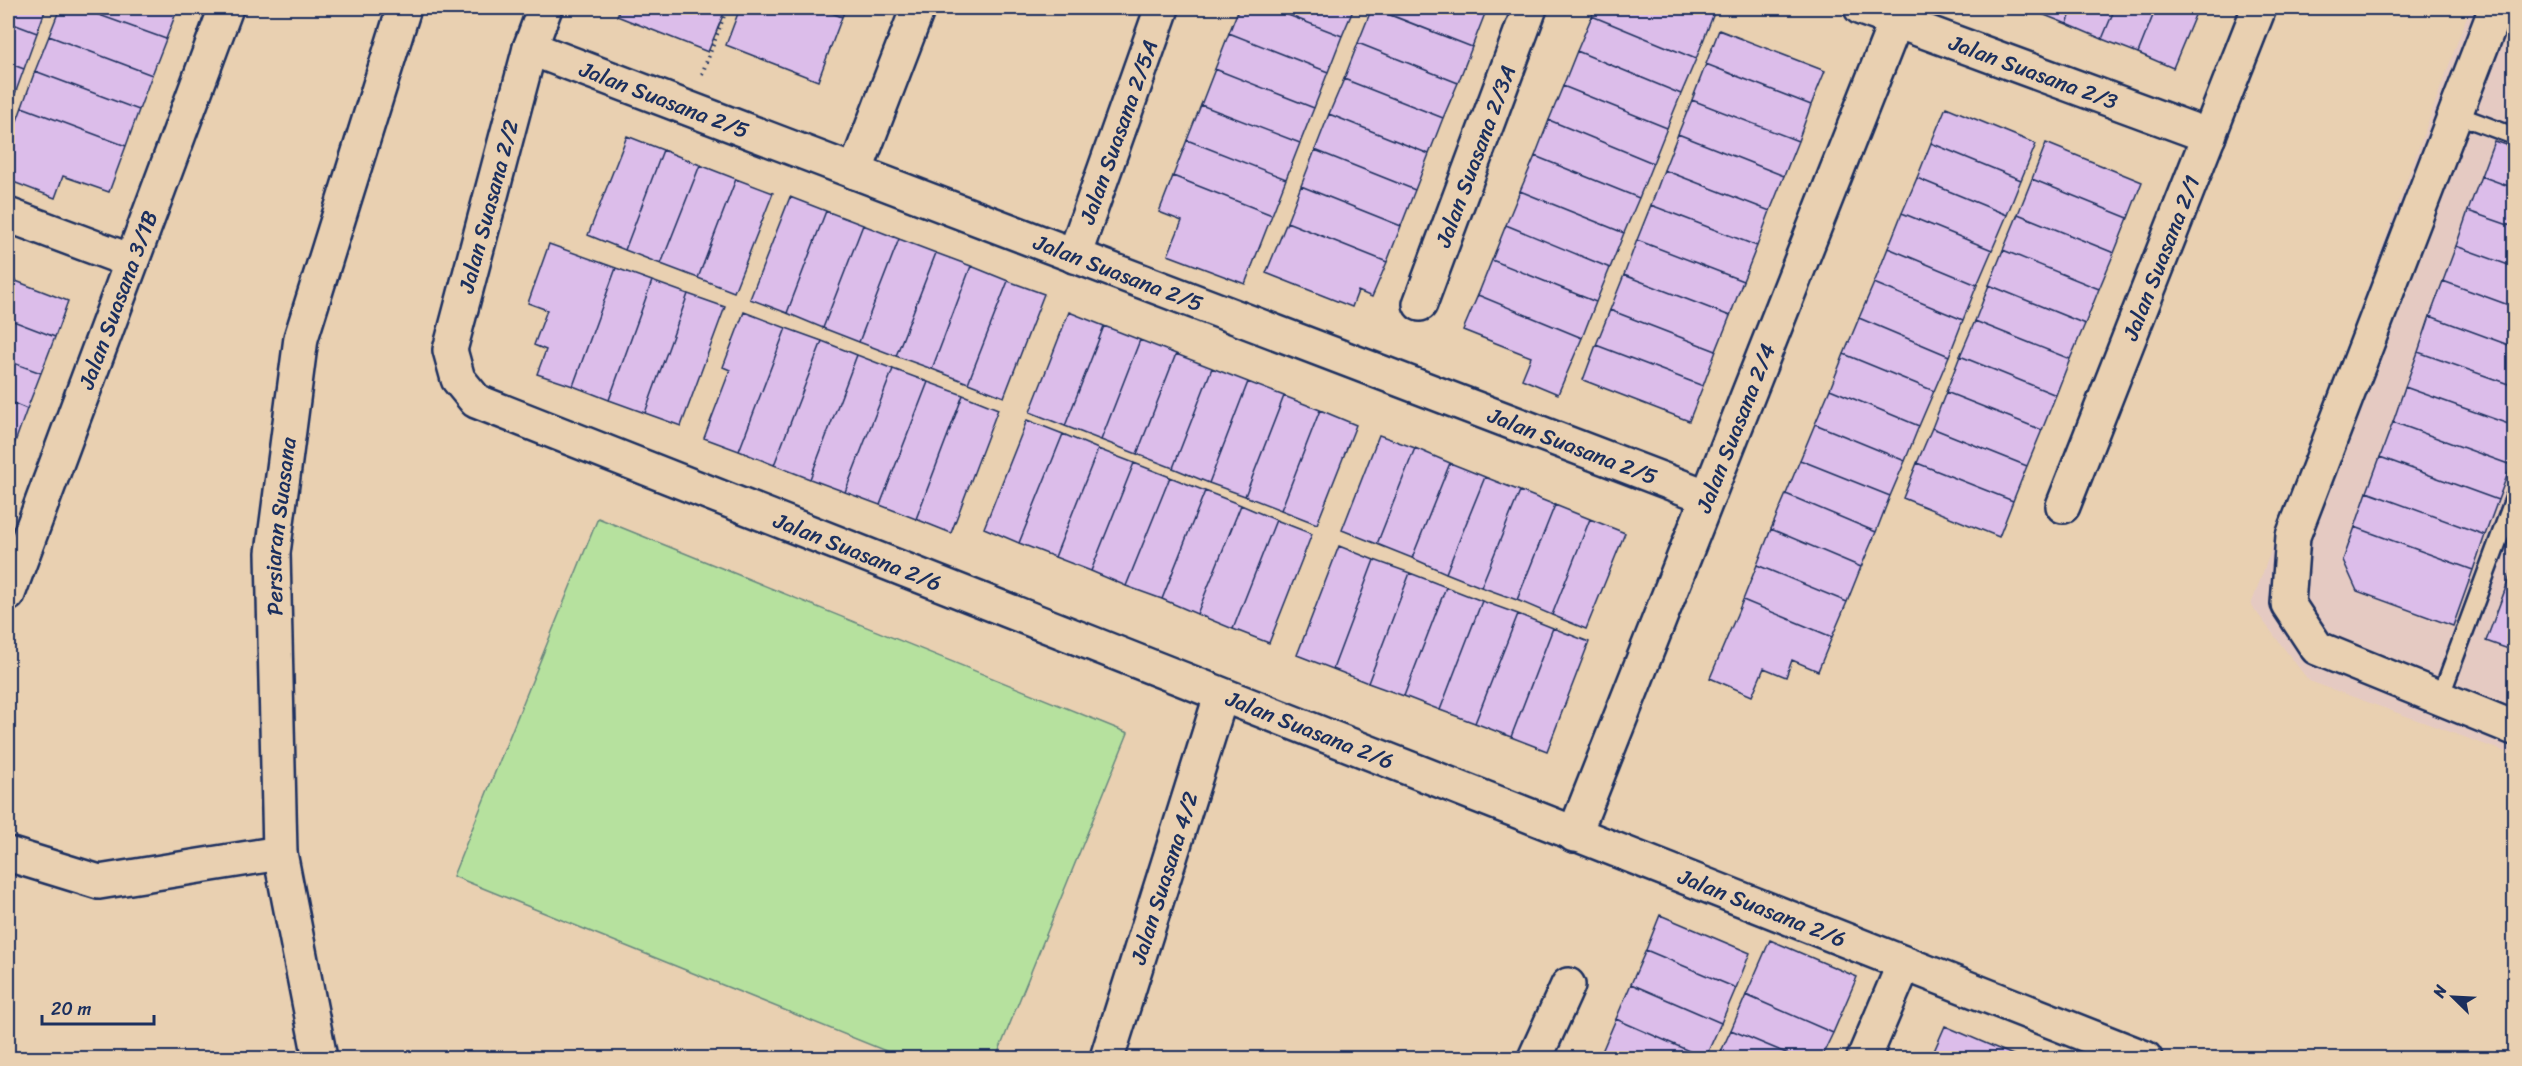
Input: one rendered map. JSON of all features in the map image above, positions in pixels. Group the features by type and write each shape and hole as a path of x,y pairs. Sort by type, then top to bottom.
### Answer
{"street":[{"name":"Jalan Suasana 3/1B","path":"8,594 226,8"},
{"name":"Persiaran Suasana","path":"320,1059 279,853 273,553 300,345 404,8"},
{"name":"Jalan Suasana 2/2","path":"476,401 458,379 450,350 530,48 545,8"},
{"path":"855,172 918,8"},
{"name":"Jalan Suasana 2/5A","path":"1074,256 1162,8"},
{"name":"Jalan Suasana 2/3A","path":"1420,304 1530,8"},
{"name":"Jalan Suasana 2/3","path":"1861,8 2209,136"},
{"name":"Jalan Suasana 2/1","path":"2063,506 2259,8"},
{"path":"2496,8 2293,536 2288,604 2317,648 2514,728"},
{"name":"Jalan Suasana 2/4","path":"1575,835 1896,21"},
{"name":"Jalan Suasana 2/5","path":"530,48 1708,497"},
{"path":"8,215 131,261"},
{"name":"Jalan Suasana 2/6","path":"476,401 2145,1059"},
{"name":"Jalan Suasana 4/2","path":"1107,1059 1221,696"},
{"path":"8,854 99,882 279,853"},
{"path":"1864,1059 1904,964"},
{"path":"1535,1059 1568,985"}],"lane":[{"path":"2455,114 2514,136"},
{"path":"2440,698 2514,498"}],"path":[{"path":"689,109 728,8"}],"shaded area":[{"path":"2470,8 2514,8 2514,755 2309,681 2251,605"}],"green space":[{"path":"598,518 1128,733 996,1058 903,1058 453,876"}],"building":[{"path":"8,8 46,8 37,33 8,22"},
{"path":"60,8 80,8 166,39 152,75 49,36"},
{"path":"80,8 178,8 166,39"},
{"path":"620,8 726,8 708,52 617,16"},
{"path":"740,8 819,8 842,17 818,81 726,45"},
{"path":"819,8 846,8 842,17"},
{"path":"1239,8 1270,8 1342,36 1328,72 1229,33"},
{"path":"1270,8 1354,8 1342,36"},
{"path":"1372,8 1472,47 1458,83 1358,43"},
{"path":"1373,8 1478,8 1486,11 1472,47"},
{"path":"1595,8 1716,8 1696,59 1592,16"},
{"path":"2033,8 2073,8 2067,24 2032,10"},
{"path":"2073,8 2115,8 2102,39 2067,24"},
{"path":"2115,8 2156,8 2138,53 2102,39"},
{"path":"2156,8 2198,8 2173,68 2138,53"},
{"path":"1592,16 1696,59 1681,94 1577,51"},
{"path":"8,22 37,33 24,69 8,63"},
{"path":"1719,30 1825,71 1811,105 1706,64"},
{"path":"1229,33 1328,72 1314,108 1215,69"},
{"path":"49,36 152,75 139,110 35,71"},
{"path":"1358,43 1458,83 1443,118 1344,79"},
{"path":"1577,51 1681,94 1667,128 1563,86"},
{"path":"8,63 24,69 11,105 8,103"},
{"path":"1706,64 1811,105 1798,141 1692,100"},
{"path":"1215,69 1314,108 1300,143 1201,105"},
{"path":"35,71 139,110 126,146 22,107"},
{"path":"1344,79 1443,118 1429,154 1329,114"},
{"path":"1563,86 1667,128 1653,163 1549,120"},
{"path":"1692,100 1798,141 1784,176 1678,134"},
{"path":"1201,105 1300,143 1286,179 1187,140"},
{"path":"22,107 126,146 109,192 63,176 55,198 8,180 8,146"},
{"path":"1946,107 2036,144 2021,180 1931,143"},
{"path":"1329,114 1429,154 1415,190 1315,150"},
{"path":"1549,120 1653,163 1639,198 1535,156"},
{"path":"1678,134 1784,176 1770,211 1664,170"},
{"path":"627,136 663,150 625,250 588,235"},
{"path":"1187,140 1286,179 1272,215 1173,176"},
{"path":"2494,141 2514,148 2514,188 2481,176"},
{"path":"1931,143 2021,180 2007,215 1917,178"},
{"path":"2046,143 2142,182 2128,218 2032,179"},
{"path":"663,150 700,165 661,264 625,250"},
{"path":"1315,150 1415,190 1401,226 1301,186"},
{"path":"1535,156 1639,198 1624,233 1520,191"},
{"path":"700,165 736,179 698,278 661,264"},
{"path":"1664,170 1770,211 1757,246 1651,205"},
{"path":"1173,176 1272,215 1245,284 1168,255 1182,221 1159,212"},
{"path":"2481,176 2514,188 2514,227 2468,211"},
{"path":"1917,178 2007,215 1992,250 1902,213"},
{"path":"736,179 773,193 734,292 698,278"},
{"path":"2032,179 2128,218 2114,253 2018,214"},
{"path":"1301,186 1401,226 1387,262 1287,222"},
{"path":"1520,191 1624,233 1610,268 1506,225"},
{"path":"790,197 826,211 787,313 750,299"},
{"path":"1651,205 1757,246 1743,281 1637,240"},
{"path":"826,211 863,225 823,328 787,313"},
{"path":"2468,211 2514,227 2514,267 2456,246"},
{"path":"1902,213 1992,250 1977,285 1888,248"},
{"path":"2018,214 2114,253 2099,289 2003,250"},
{"path":"1287,222 1387,262 1372,297 1358,291 1352,307 1266,273"},
{"path":"863,225 899,239 859,342 823,328"},
{"path":"1506,225 1610,268 1596,302 1492,260"},
{"path":"899,239 936,253 896,356 859,342"},
{"path":"1637,240 1743,281 1730,316 1624,275"},
{"path":"549,244 616,268 573,386 537,374 546,350 534,345 547,310 528,303"},
{"path":"2456,246 2514,267 2514,307 2443,281"},
{"path":"1888,248 1977,285 1963,320 1874,283"},
{"path":"2003,250 2099,289 2085,324 1989,285"},
{"path":"936,253 971,266 932,369 896,356"},
{"path":"1492,260 1596,302 1582,338 1478,295"},
{"path":"971,266 1008,281 968,383 932,369"},
{"path":"616,268 652,281 609,400 573,386"},
{"path":"1624,275 1730,316 1716,351 1610,310"},
{"path":"8,278 68,301 55,337 8,319"},
{"path":"652,281 688,294 645,413 609,400"},
{"path":"1008,281 1044,294 1004,397 968,383"},
{"path":"2443,281 2514,307 2514,347 2430,316"},
{"path":"1874,283 1963,320 1949,356 1859,318"},
{"path":"1989,285 2085,324 2070,359 1975,321"},
{"path":"688,294 725,307 681,426 645,413"},
{"path":"1478,295 1582,338 1558,394 1522,379 1531,357 1463,330"},
{"path":"1610,310 1716,351 1703,386 1596,345"},
{"path":"744,312 786,328 739,451 704,438 730,370 723,367"},
{"path":"1069,312 1104,326 1065,426 1030,412"},
{"path":"2430,316 2514,347 2514,386 2418,352"},
{"path":"1859,318 1949,356 1934,391 1844,354"},
{"path":"8,319 55,337 41,373 8,361"},
{"path":"1975,321 2070,359 2056,395 1960,356"},
{"path":"1104,326 1140,340 1101,440 1065,426"},
{"path":"786,328 822,341 774,465 739,451"},
{"path":"1140,340 1176,354 1137,454 1101,440"},
{"path":"822,341 857,355 810,479 774,465"},
{"path":"1596,345 1703,386 1689,421 1583,380"},
{"path":"2418,352 2514,386 2514,426 2405,387"},
{"path":"1176,354 1212,368 1173,468 1137,454"},
{"path":"1844,354 1934,391 1919,426 1830,389"},
{"path":"857,355 893,369 845,492 810,479"},
{"path":"1960,356 2056,395 2042,430 1946,392"},
{"path":"8,361 41,373 27,409 8,401"},
{"path":"1212,368 1248,382 1209,483 1173,468"},
{"path":"893,369 928,382 880,505 845,492"},
{"path":"928,382 963,395 916,519 880,505"},
{"path":"1248,382 1284,396 1245,496 1209,483"},
{"path":"2405,387 2514,426 2514,455 2511,465 2393,422"},
{"path":"1830,389 1919,426 1905,461 1815,424"},
{"path":"1946,392 2042,430 2027,466 1932,428"},
{"path":"963,395 998,409 951,533 916,519"},
{"path":"1284,396 1320,410 1281,510 1245,496"},
{"path":"8,401 27,409 14,445 8,442"},
{"path":"1320,410 1356,425 1317,524 1281,510"},
{"path":"1027,420 1063,434 1019,543 984,528"},
{"path":"2393,422 2511,465 2498,500 2380,457"},
{"path":"1815,424 1905,461 1890,496 1800,460"},
{"path":"1932,428 2027,466 2013,501 1917,463"},
{"path":"1063,434 1098,449 1055,557 1019,543"},
{"path":"1379,435 1415,448 1377,544 1342,530"},
{"path":"8,442 14,445 8,462"},
{"path":"1415,448 1450,463 1412,558 1377,544"},
{"path":"1098,449 1134,463 1091,571 1055,557"},
{"path":"2380,457 2498,500 2485,535 2367,492"},
{"path":"1800,460 1890,496 1876,532 1786,494"},
{"path":"1134,463 1170,477 1126,586 1091,571"},
{"path":"1450,463 1485,477 1446,573 1412,558"},
{"path":"1917,463 2013,501 1999,537 1903,498"},
{"path":"1170,477 1205,491 1162,599 1126,586"},
{"path":"1485,477 1520,491 1481,587 1446,573"},
{"path":"1205,491 1241,505 1197,614 1162,599"},
{"path":"1520,491 1555,505 1517,600 1481,587"},
{"path":"2367,492 2485,535 2473,570 2355,527"},
{"path":"1786,494 1876,532 1861,567 1771,529"},
{"path":"1241,505 1276,520 1233,629 1197,614"},
{"path":"1555,505 1590,519 1552,615 1517,600"},
{"path":"1590,519 1625,533 1586,629 1552,615"},
{"path":"1276,520 1312,534 1269,643 1233,629"},
{"path":"2355,527 2473,570 2453,626 2357,591 2343,560"},
{"path":"1771,529 1861,567 1847,602 1757,565"},
{"path":"1339,546 1374,560 1333,669 1297,655"},
{"path":"1374,560 1410,573 1368,683 1333,669"},
{"path":"2514,563 2514,584 2508,582"},
{"path":"1757,565 1847,602 1832,637 1743,600"},
{"path":"1410,573 1446,587 1404,696 1368,683"},
{"path":"2508,582 2514,584 2514,651 2486,641"},
{"path":"1446,587 1482,601 1440,710 1404,696"},
{"path":"1743,600 1832,637 1818,671 1792,660 1786,677 1764,668 1752,696 1710,678"},
{"path":"1482,601 1518,614 1475,723 1440,710"},
{"path":"1518,614 1553,628 1511,737 1475,723"},
{"path":"1553,628 1589,642 1547,751 1511,737"},
{"path":"1660,915 1750,953 1736,988 1646,950"},
{"path":"1770,940 1857,977 1833,1033 1746,995"},
{"path":"1646,950 1736,988 1721,1023 1631,984"},
{"path":"1631,984 1721,1023 1705,1058 1616,1019"},
{"path":"1746,995 1833,1033 1821,1058 1798,1058 1731,1030"},
{"path":"1616,1019 1705,1058 1612,1058 1601,1054"},
{"path":"1945,1026 2020,1058 1931,1058"},
{"path":"1731,1030 1798,1058 1718,1058"}]}
